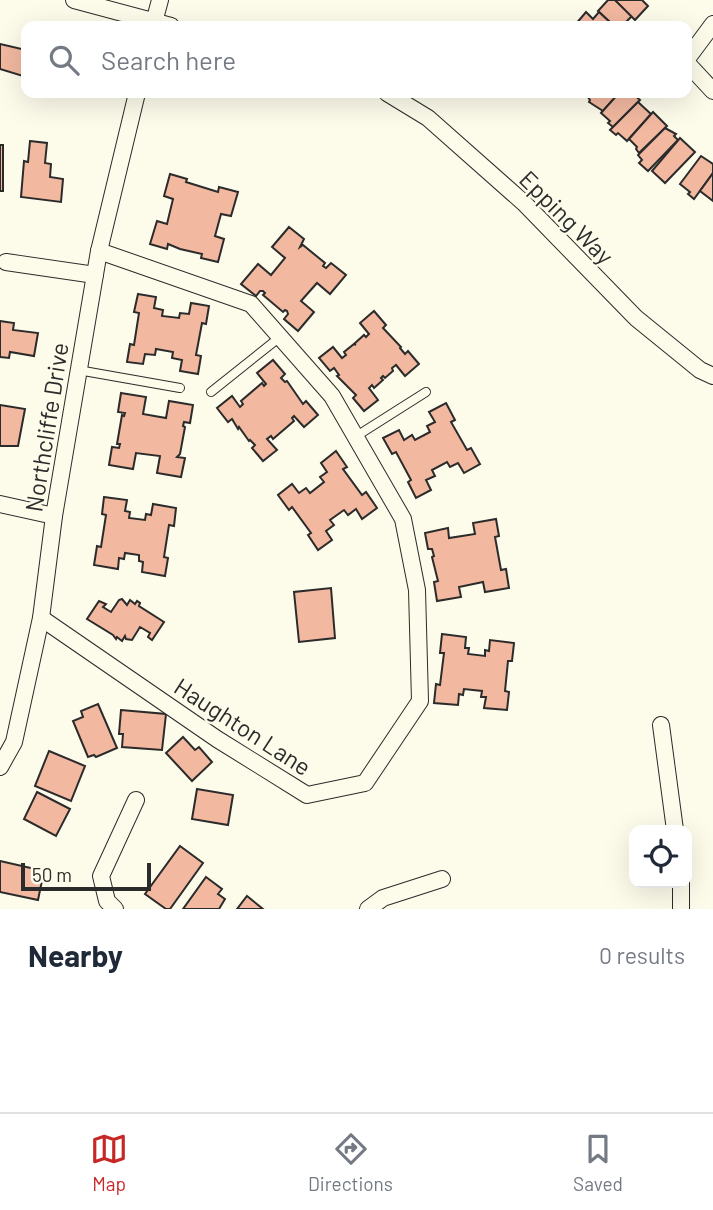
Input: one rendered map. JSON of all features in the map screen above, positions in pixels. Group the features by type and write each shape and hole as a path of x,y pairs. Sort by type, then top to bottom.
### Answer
{"street":[{"path":"74,0 143,21"},
{"path":"154,21 160,0"},
{"path":"692,54 713,24"},
{"path":"692,67 713,91"},
{"name":"Northcliffe Drive","path":"0,767 15,742 41,618 54,516 99,251 136,98"},
{"name":"Epping Way","path":"395,98 429,118 524,203 636,318 700,370 713,376"},
{"name":"Haughton Lane","path":"41,618 217,739 307,795 365,783 420,701 417,590 403,519 332,396 251,304 99,251"},
{"path":"6,262 95,275"},
{"path":"0,504 54,516"},
{"path":"660,725 674,825"},
{"path":"115,909 107,901 101,876 136,800"},
{"path":"368,909 383,898 442,880"},
{"path":"681,888 681,909"}],"lane":[{"path":"211,392 280,337"},
{"path":"78,370 180,388"},
{"path":"355,436 426,392"}],"building":[{"path":"608,0 615,0 632,16 627,21 609,21 598,11"},
{"path":"615,0 642,0 648,6 635,20"},
{"path":"586,12 593,19 599,12 609,21 578,21"},
{"path":"0,44 21,49 21,75 0,69"},
{"path":"589,98 615,98 603,111 589,102"},
{"path":"614,98 640,100 613,127 601,113"},
{"path":"638,102 651,114 627,141 610,130"},
{"path":"653,112 667,126 639,153 629,139"},
{"path":"665,128 676,134 674,136 678,140 648,171 639,163 642,160 638,155"},
{"path":"680,138 695,152 665,183 652,171"},
{"path":"30,141 47,143 45,163 51,164 50,177 63,179 61,202 21,197 24,161 28,162"},
{"path":"0,145 3,145 3,191 0,191"},
{"path":"701,156 713,164 713,173 694,199 680,184"},
{"path":"713,173 713,201 700,191"},
{"path":"170,174 218,192 219,187 238,192 231,216 221,214 215,236 224,239 218,262 201,258 202,254 168,244 167,249 150,244 157,221 167,224 173,199 164,196"},
{"path":"289,227 304,239 300,247 303,245 325,263 323,266 326,268 331,263 346,275 330,294 317,283 301,301 314,312 298,331 284,319 287,311 283,312 263,295 263,291 256,296 241,284 258,264 271,275 285,258 272,247"},
{"path":"138,294 156,297 154,308 163,310 162,316 179,318 180,313 189,314 191,303 209,306 206,324 202,323 196,355 201,356 198,374 180,371 182,360 172,358 173,352 156,349 155,355 145,354 143,364 127,362 130,344 134,345 139,313 134,312"},
{"path":"374,311 386,325 383,328 405,354 408,351 419,364 405,376 396,365 374,388 372,385 369,388 378,400 364,411 353,398 356,395 337,376 339,375 334,368 330,371 319,358 333,347 342,358 346,355 344,352 364,335 366,337 369,334 360,323"},
{"path":"0,321 14,323 13,330 38,333 34,356 10,352 9,358 0,357"},
{"path":"273,360 285,374 281,378 287,381 303,404 306,401 318,415 304,427 294,416 294,421 273,439 271,436 267,439 277,450 263,461 252,448 255,445 239,427 238,429 232,419 228,422 217,408 232,396 240,407 243,404 241,401 262,383 264,386 266,384 257,373"},
{"path":"121,393 146,397 143,414 166,418 169,401 193,405 190,423 184,422 180,454 177,457 185,458 181,477 157,473 160,456 136,453 133,469 109,465 112,447 119,448 120,444 117,444 122,415 125,413 118,412"},
{"path":"446,403 455,420 451,422 467,450 471,448 480,464 464,473 458,463 450,467 447,462 432,470 435,476 426,480 431,490 416,498 408,482 411,480 396,452 392,454 383,438 399,430 404,440 412,435 415,440 430,432 427,426 435,422 429,412"},
{"path":"0,405 25,409 18,446 0,446"},
{"path":"336,451 347,467 343,469 362,495 366,492 377,508 362,519 356,509 348,515 344,510 330,520 334,525 326,531 332,540 318,550 308,535 311,533 292,507 289,510 278,495 292,484 299,493 306,488 310,493 324,482 320,477 327,472 321,463"},
{"path":"104,497 127,500 125,511 130,512 129,518 145,520 146,514 151,515 153,504 176,508 174,526 169,525 164,557 168,558 165,576 142,572 143,562 139,561 139,555 125,553 124,559 119,558 118,569 94,565 97,546 101,547 106,515 102,514"},
{"path":"496,519 499,536 495,537 501,570 506,569 509,588 485,592 483,582 459,587 461,597 437,601 434,582 438,581 432,557 434,556 432,549 428,549 425,533 448,528 449,538 475,534 473,523"},
{"path":"331,588 335,638 299,642 294,592"},
{"path":"122,599 127,605 130,600 135,604 137,601 139,606 164,622 152,640 148,637 150,633 140,627 132,640 126,639 125,636 122,641 87,619 99,601 106,604 103,607 111,612"},
{"path":"442,634 466,637 465,648 469,648 468,654 485,656 485,650 489,651 490,640 514,643 512,661 508,661 505,691 509,692 507,710 484,708 486,697 481,697 482,691 464,689 463,695 459,694 458,705 434,703 436,684 440,685 444,653 440,653"},
{"path":"98,704 117,748 96,757 88,757 73,721 83,717 81,711"},
{"path":"121,710 166,714 162,750 122,747 123,734 119,734"},
{"path":"183,737 195,750 199,747 212,762 192,781 166,753"},
{"path":"49,751 85,766 71,801 35,786"},
{"path":"197,789 233,795 228,825 192,819"},
{"path":"37,792 70,809 56,836 24,819"},
{"path":"180,846 203,863 170,909 166,909 145,894"},
{"path":"0,861 44,871 38,900 0,892"},
{"path":"206,877 222,889 218,894 225,899 219,909 183,909"},
{"path":"247,896 263,909 237,909"}]}
